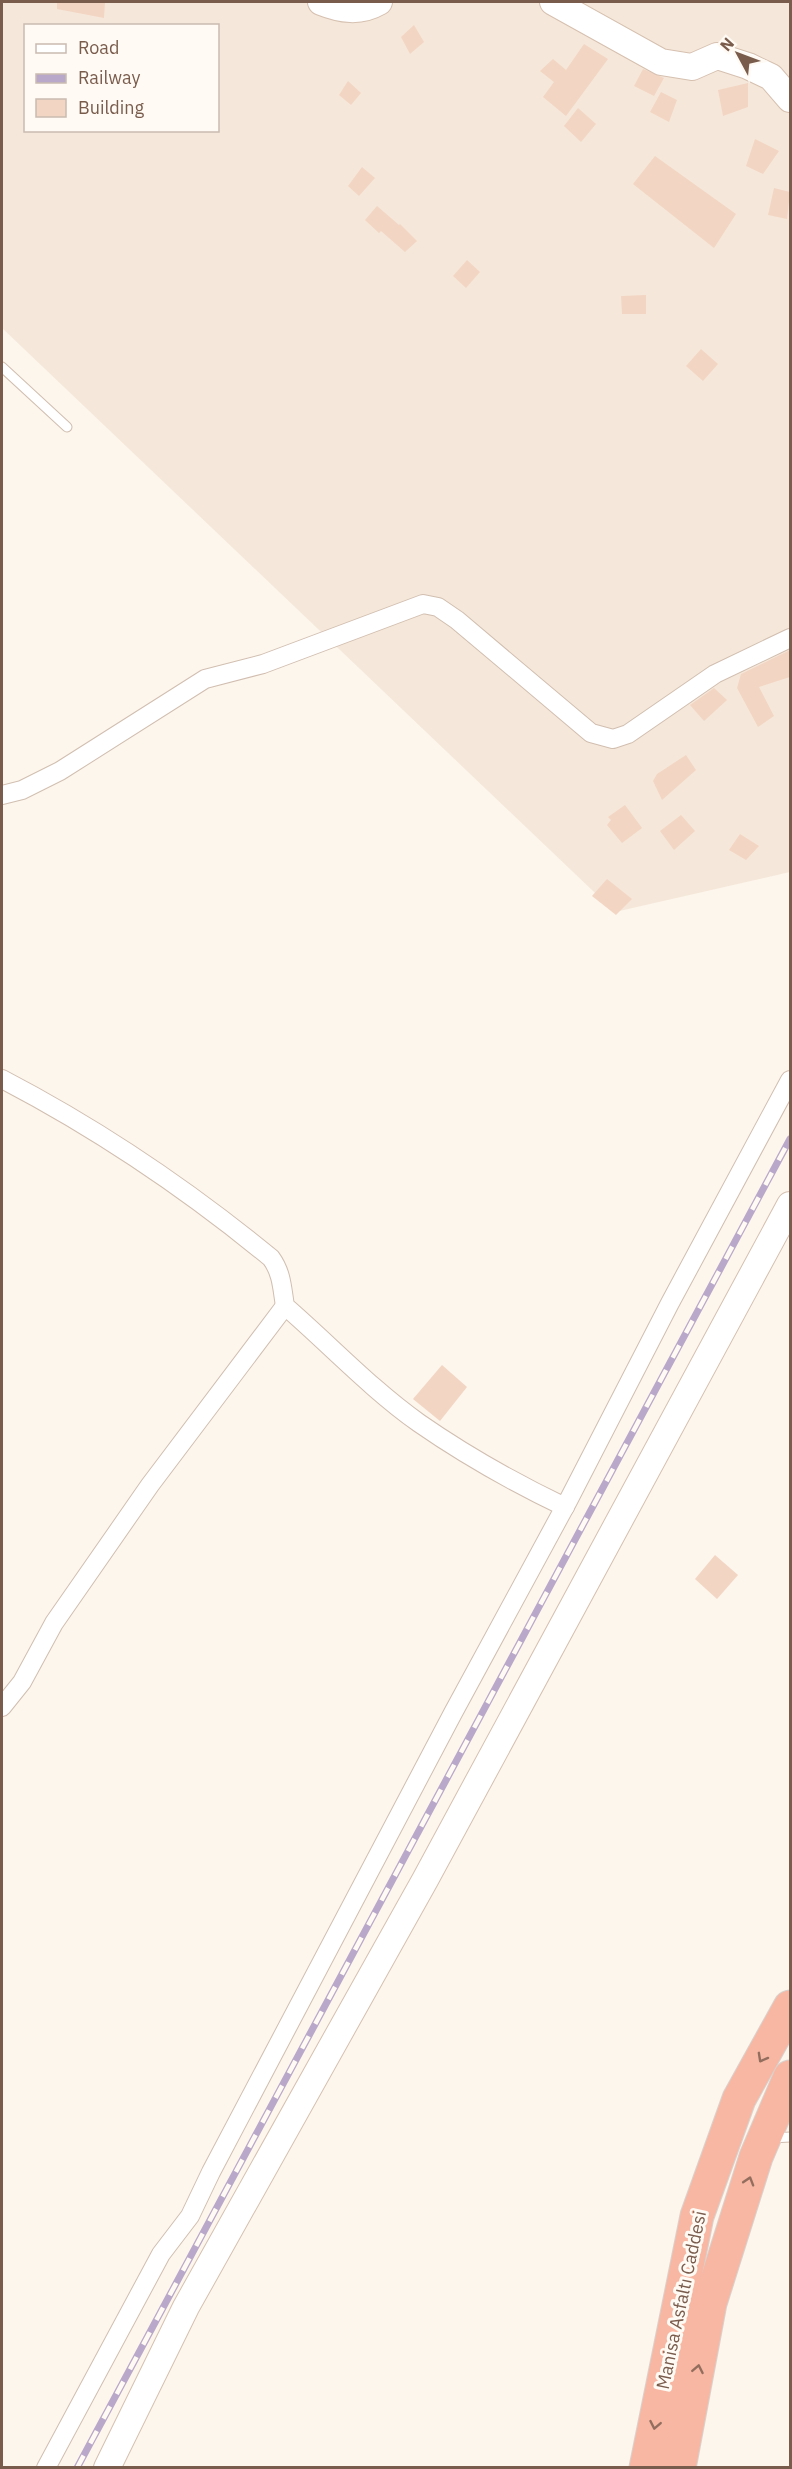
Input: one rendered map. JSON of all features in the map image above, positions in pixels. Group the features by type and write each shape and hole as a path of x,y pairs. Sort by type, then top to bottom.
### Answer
{"highway":[{"name":"Manisa Asfaltı Caddesi","path":"646,2468 697,2216 739,2099 790,2007"},
{"name":"Manisa Asfaltı Caddesi","path":"679,2468 710,2303 756,2157 777,2137 790,2078"}],"street":[{"path":"321,2 334,7 356,10 379,2"},
{"path":"553,2 661,62 692,66 717,56 748,66 771,77 790,99"},
{"path":"2,795 22,790 60,771 205,679 263,664 423,604 438,607 457,620 591,733 613,739 628,734 715,674 790,638"},
{"path":"2,1079 70,1115 212,1209 271,1258 282,1276 285,1306 378,1389 419,1423 521,1485 566,1507"},
{"path":"46,2468 161,2253 190,2216 453,1713 566,1507 670,1303 790,1080"},
{"path":"107,2468 186,2307 403,1920 790,1205"},
{"path":"2,1707 22,1682 54,1623 150,1485 285,1306"}],"lane":[{"path":"2,367 67,427"}],"shaded area":[{"path":"2,2 790,2 790,872 615,912 2,328"}],"building":[{"path":"57,2 105,2 104,18 57,9"},
{"path":"414,25 424,42 410,54 401,37"},
{"path":"584,44 608,59 566,116 543,97 554,82 540,71 553,59 566,70"},
{"path":"643,69 664,78 654,96 634,86"},
{"path":"348,81 361,93 351,105 339,95"},
{"path":"748,83 748,107 723,116 718,90"},
{"path":"661,92 677,100 669,122 650,112"},
{"path":"578,108 596,124 581,142 564,126"},
{"path":"755,139 779,151 763,174 746,166"},
{"path":"655,156 736,214 714,248 633,184"},
{"path":"362,167 375,178 359,196 348,186"},
{"path":"774,188 790,192 787,219 768,215"},
{"path":"377,206 417,241 405,252 365,220"},
{"path":"467,260 480,272 466,288 453,276"},
{"path":"646,295 646,314 622,314 621,296"},
{"path":"701,349 718,364 703,381 686,366"},
{"path":"790,650 790,677 759,687 774,716 758,727 737,688 741,674"},
{"path":"714,688 727,700 704,721 690,705"},
{"path":"686,755 696,770 662,800 653,781 657,774"},
{"path":"625,805 642,828 622,843 607,825 611,820 608,817"},
{"path":"681,815 695,831 674,850 660,831"},
{"path":"740,834 759,846 746,860 729,850"},
{"path":"607,879 632,899 616,915 592,896"},
{"path":"442,1365 467,1387 440,1421 413,1399"},
{"path":"715,1555 738,1575 717,1599 695,1579"}],"railway":[{"path":"77,2468 790,1139"}]}
